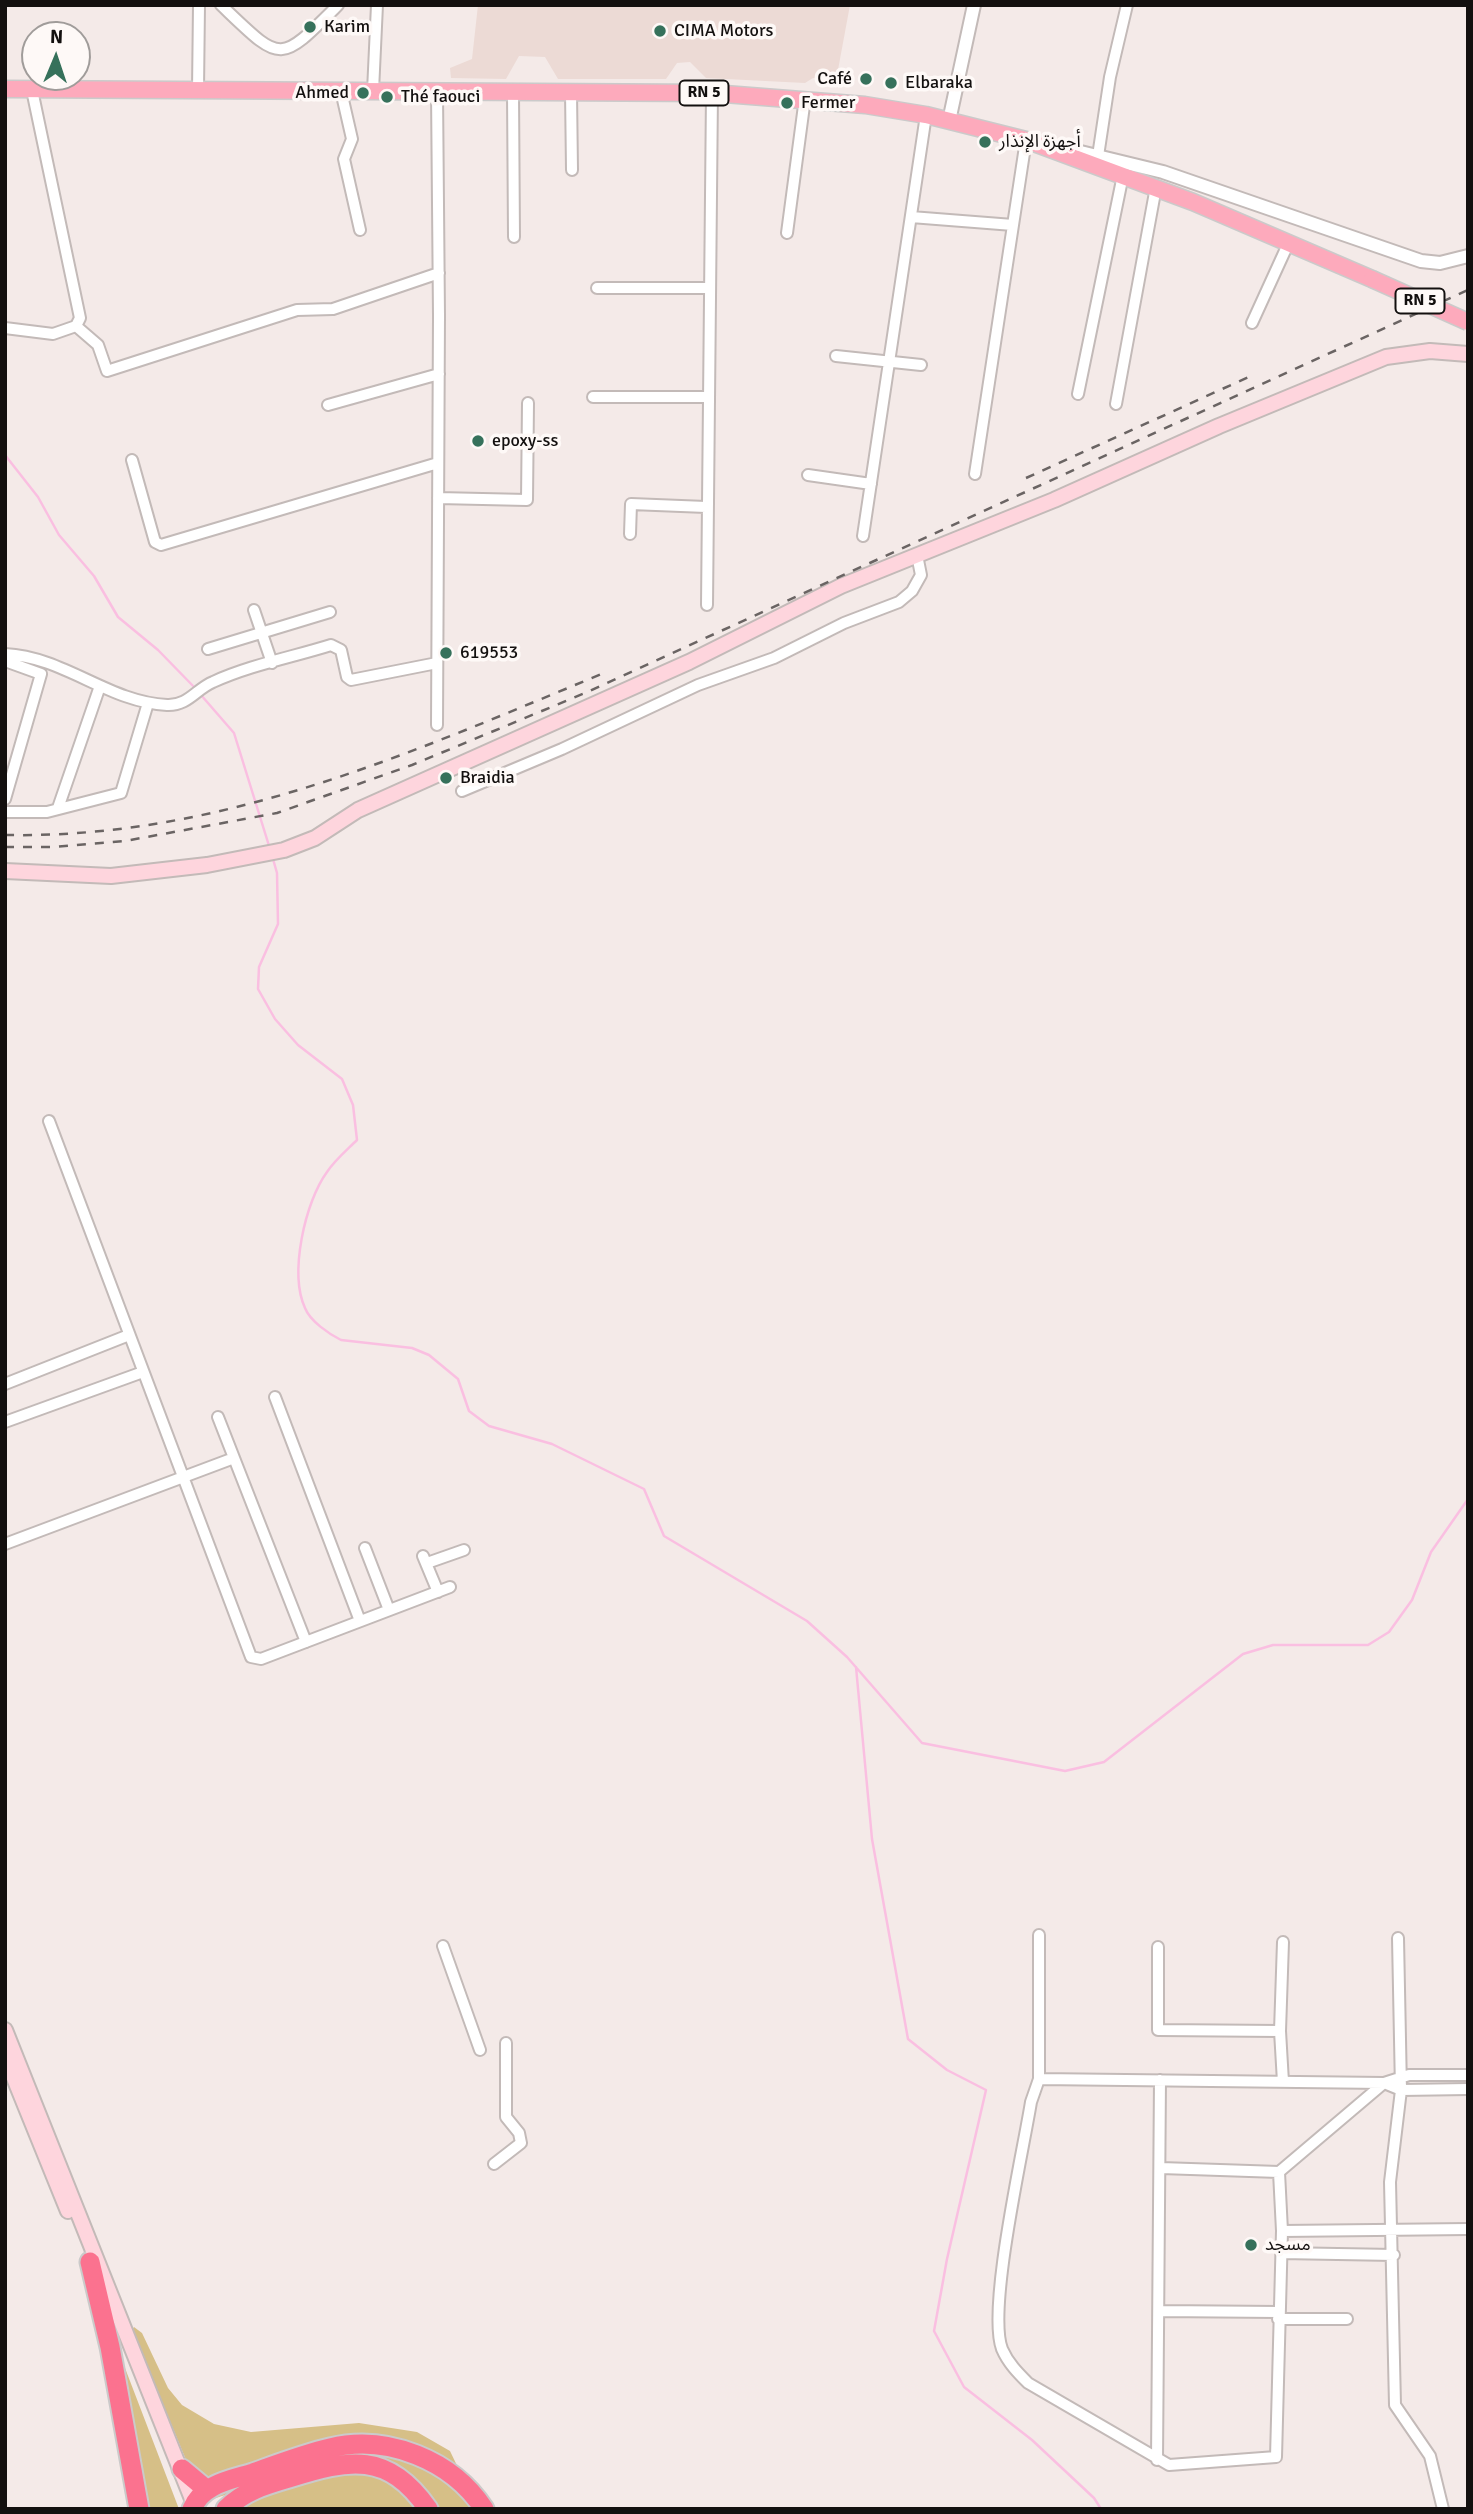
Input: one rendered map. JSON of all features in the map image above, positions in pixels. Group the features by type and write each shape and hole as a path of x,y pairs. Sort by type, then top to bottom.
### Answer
{"highway":[{"path":"90,2262 112,2360 139,2509"},
{"path":"183,2469 196,2504 332,2448 369,2444 397,2448 428,2459 454,2476 484,2509"},
{"path":"226,2509 252,2490 344,2462 373,2465 398,2475 428,2509"}],"main road":[{"name":"RN 5","path":"91,90 712,93 805,98 926,116 1026,140 1156,187 1289,242 1468,322"},
{"path":"5,871 111,876 284,850 315,838 358,810 689,662 841,586 1386,357 1430,351 1468,354"},
{"path":"5,2030 90,2262 176,2470 196,2504"},
{"path":"5,2056 68,2196 183,2469"}],"street":[{"path":"198,90 199,5"},
{"path":"221,5 263,45 279,50 298,46 338,5"},
{"path":"373,91 377,5"},
{"path":"949,121 974,5"},
{"path":"1098,156 1111,77 1127,5"},
{"path":"5,328 53,334 76,326 80,318 32,91"},
{"path":"341,91 352,139 344,159 360,230"},
{"path":"437,92 437,725"},
{"path":"571,92 572,170"},
{"path":"513,93 514,237"},
{"path":"707,605 712,93"},
{"path":"787,233 805,98"},
{"path":"863,536 926,116"},
{"path":"975,474 1026,140 1098,156 1251,200 1422,261 1440,263 1468,256"},
{"path":"1078,394 1123,175"},
{"path":"1116,404 1156,187"},
{"path":"911,217 1013,225"},
{"path":"1252,323 1289,242"},
{"path":"76,326 98,345 107,371 297,310 333,309 439,273"},
{"path":"597,288 710,288"},
{"path":"836,356 890,359 921,365"},
{"path":"328,405 439,374"},
{"path":"593,397 709,397"},
{"path":"438,498 527,500 528,403"},
{"path":"132,460 155,542 161,545 438,463"},
{"path":"808,475 871,484"},
{"path":"631,534 631,504 706,508"},
{"path":"462,791 562,749 698,685 774,658 844,623 899,602 912,591 921,575 918,555"},
{"path":"254,610 272,663"},
{"path":"208,649 330,612"},
{"path":"5,654 30,655 55,663 100,686 148,703 182,704 212,682 331,645 341,650 347,677 351,680 437,663"},
{"path":"5,661 41,674 5,799"},
{"path":"58,808 100,686"},
{"path":"5,812 47,812 121,793 148,703"},
{"path":"49,1121 250,1655 261,1659 450,1587"},
{"path":"5,1384 130,1335"},
{"path":"5,1422 143,1371"},
{"path":"275,1397 360,1621"},
{"path":"218,1417 306,1642"},
{"path":"5,1544 234,1458"},
{"path":"365,1548 389,1610"},
{"path":"438,1592 425,1560 464,1550"},
{"path":"1039,1934 1039,2079 1031,2102 998,2307 1001,2347 1012,2367 1028,2383 1169,2465 1276,2457 1282,2231 1279,2172"},
{"path":"1398,1938 1401,2090 1390,2182 1394,2255 1395,2405 1430,2456 1443,2509"},
{"path":"1283,1942 1280,2031 1283,2082"},
{"path":"443,1946 480,2050"},
{"path":"1158,1947 1158,2030 1280,2031"},
{"path":"494,2164 521,2143 519,2133 506,2117 506,2043"},
{"path":"1161,2168 1279,2172 1384,2083 1400,2076 1468,2075"},
{"path":"1039,2079 1384,2083 1401,2090 1468,2089"},
{"path":"1157,2459 1160,2080"},
{"path":"1282,2231 1468,2229"},
{"path":"1281,2253 1394,2255"},
{"path":"1159,2311 1348,2319"}],"shaded area":[{"name":"CIMA Motors","path":"478,5 850,5 835,86 828,86 825,79 813,78 805,83 706,78 690,62 677,63 666,79 558,79 545,57 519,56 506,79 451,78 450,68 472,59"},
{"path":"134,2327 142,2333 168,2388 182,2405 214,2424 251,2432 359,2423 417,2432 450,2451 462,2476 398,2444 209,2479 198,2476 189,2467 132,2330"},
{"path":"120,2355 179,2509 146,2509"},
{"path":"366,2451 414,2463 452,2487 477,2509 433,2509 423,2493 336,2458 210,2500 209,2496 335,2454"},
{"path":"348,2471 371,2475 388,2482 419,2509 237,2509 291,2485"}],"waterway":[{"path":"5,455 38,497 59,535 94,576 118,617 158,650 197,690"},
{"path":"201,695 234,733 270,849"},
{"path":"273,859 277,873 278,924 259,967 258,989 275,1019 298,1045 342,1079 353,1105 357,1140 327,1172 306,1219 299,1257 299,1276 300,1293 307,1313 320,1327 341,1340 412,1348 429,1355 458,1379 469,1411 489,1426 552,1444 644,1489 664,1536 807,1621 847,1657 922,1743 1065,1771 1104,1762 1243,1654 1273,1645 1368,1645 1389,1632 1412,1600 1431,1552 1468,1499"},
{"path":"856,1667 872,1839 908,2039 947,2070 986,2090 947,2259 934,2331 964,2387 1032,2440 1094,2498 1101,2509"}],"railway":[{"path":"5,847 54,847 125,841 277,813 412,765 585,693 1468,290"},
{"path":"1026,478 1253,375"},
{"path":"5,835 85,832 162,823 238,807 313,786 386,760 604,673"}],"place":[{"name":"Karim","path":"310,27"},
{"name":"CIMA Motors","path":"660,31"},
{"name":"Café","path":"866,79"},
{"name":"Elbaraka","path":"891,83"},
{"name":"Ahmed","path":"363,93"},
{"name":"Thé faouci","path":"387,97"},
{"name":"Fermer","path":"787,103"},
{"name":"أجهزة الإنذار","path":"985,142"},
{"name":"epoxy-ss","path":"478,441"},
{"name":"619553","path":"446,653"},
{"name":"Braidia","path":"446,778"},
{"name":"مسجد","path":"1251,2245"}]}
